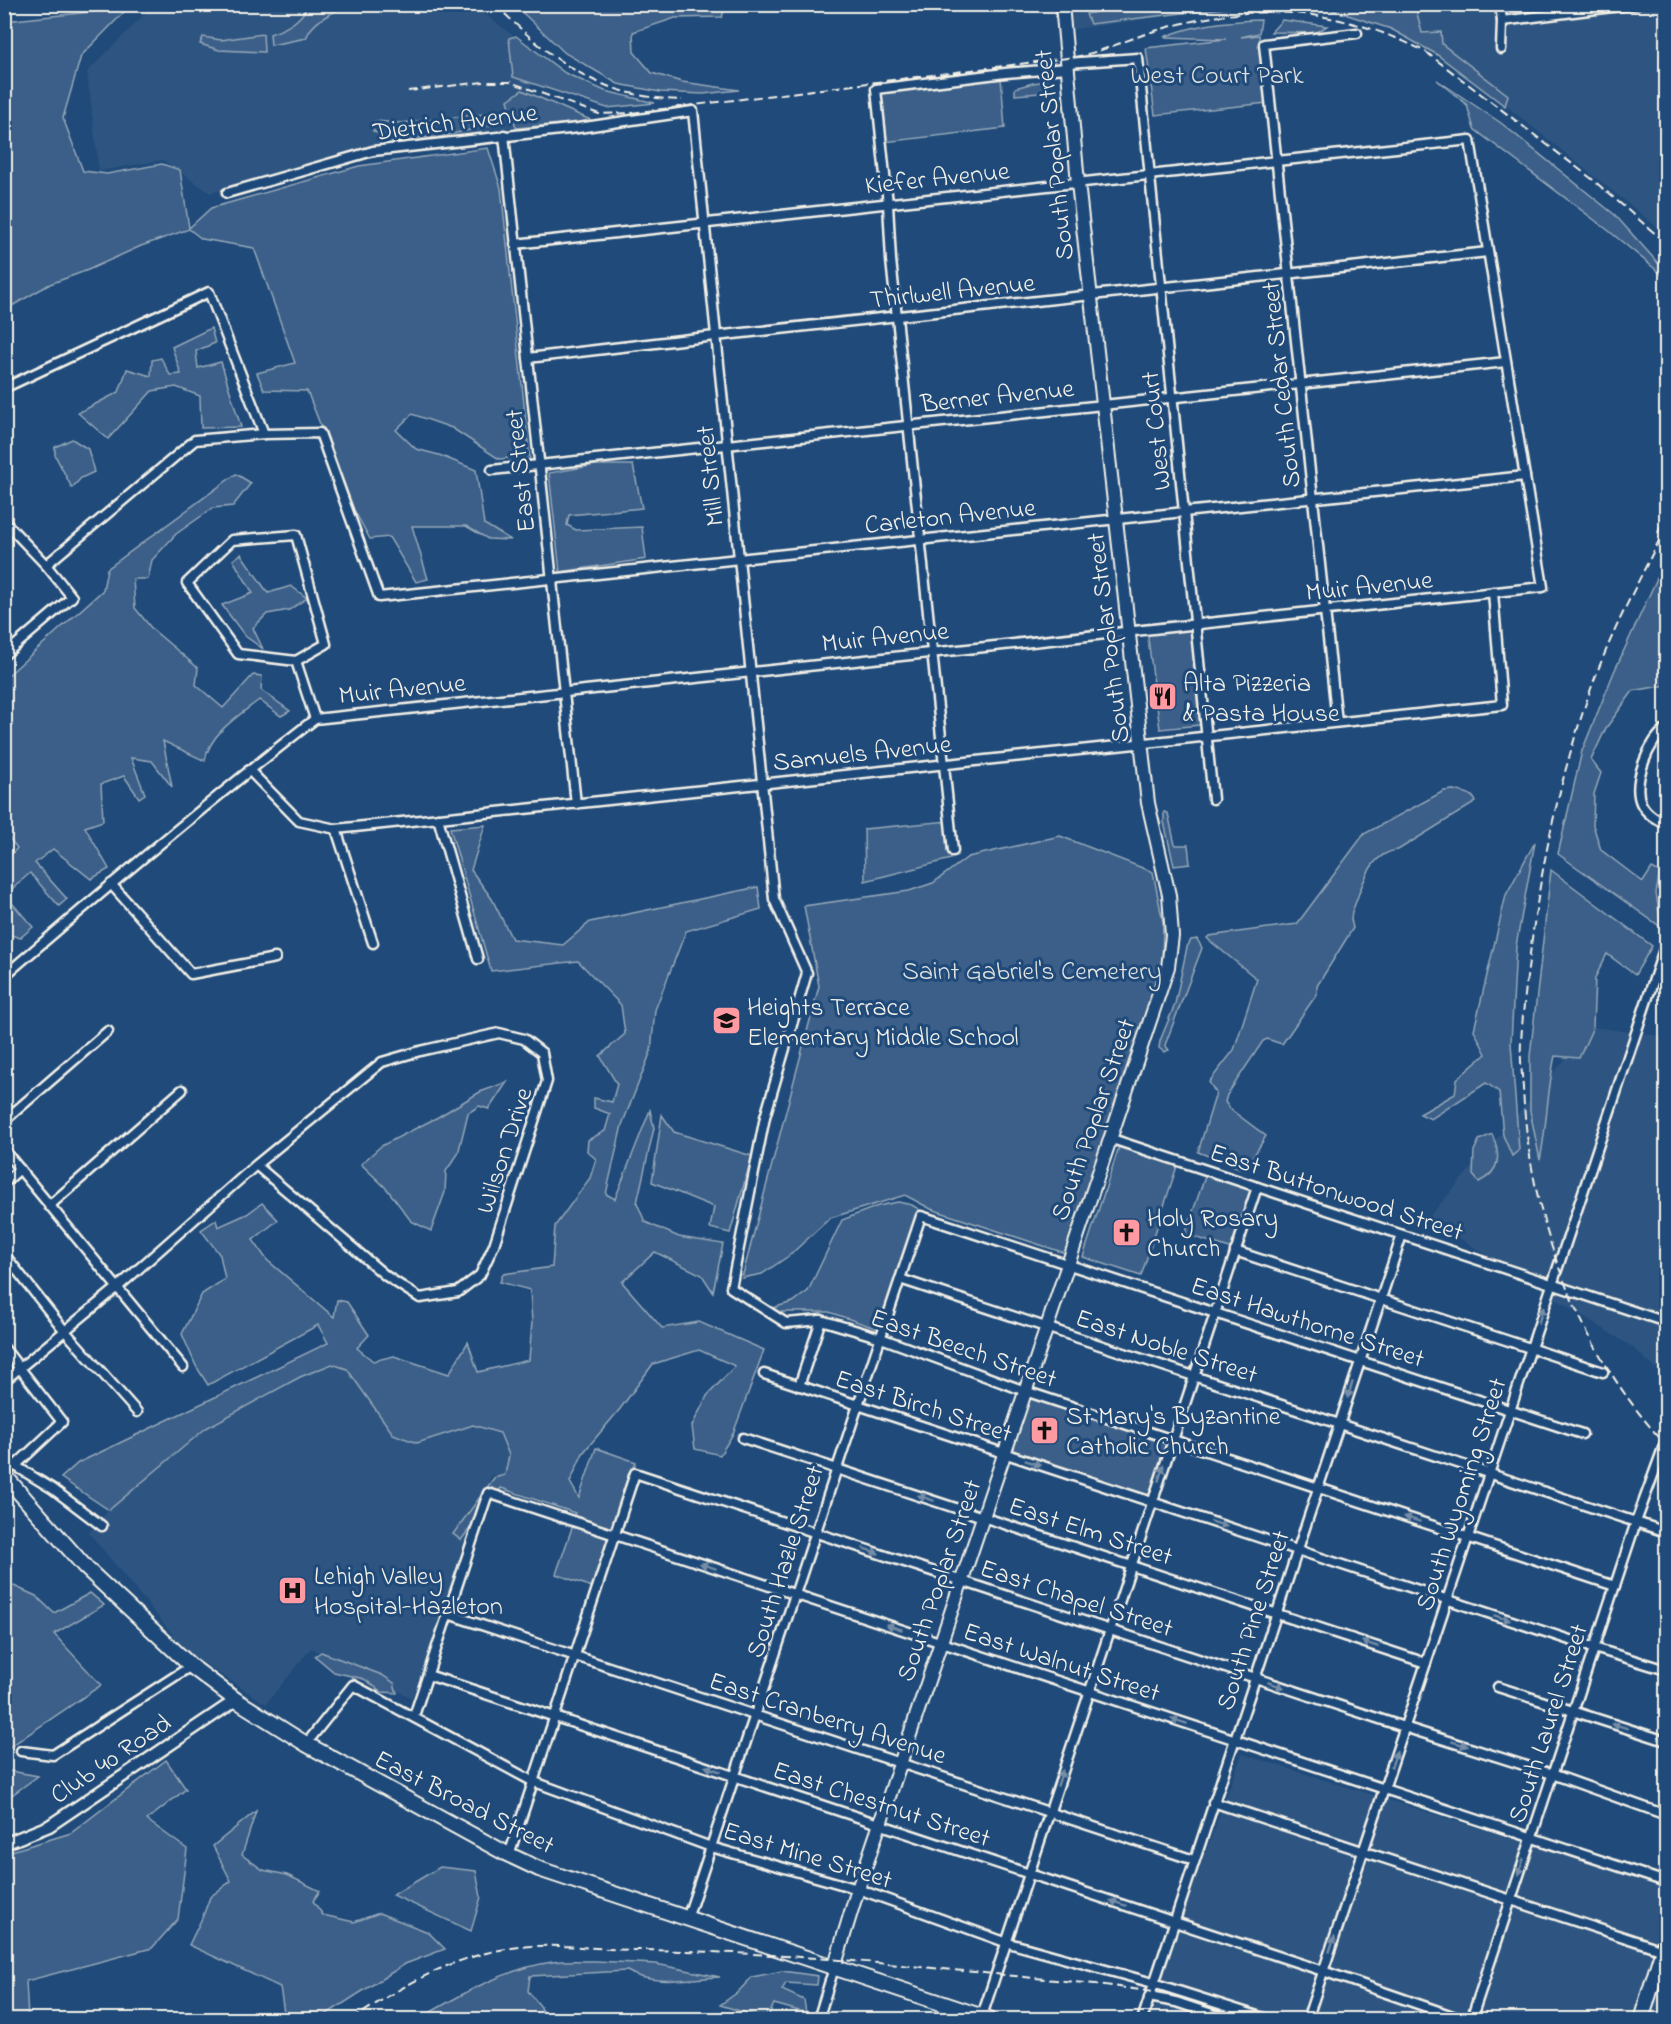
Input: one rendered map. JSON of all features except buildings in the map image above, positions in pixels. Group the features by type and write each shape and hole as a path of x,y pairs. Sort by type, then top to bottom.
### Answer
{"highway":[{"name":"East Broad Street","path":"10,1471 86,1568 191,1666 236,1700 306,1744 508,1855 539,1869 985,2018"},
{"path":"1641,2019 1665,1944"}],"main road":[{"name":"South Poplar Street","path":"834,1968 879,1824 1168,967 1172,936 1169,895 1148,804 1090,296 1062,4"}],"street":[{"path":"1500,4 1501,49"},
{"path":"1502,21 1636,4"},
{"name":"South Cedar Street","path":"1337,722 1264,44 1348,36 1356,33"},
{"name":"West Court","path":"1067,65 1138,58 1213,799"},
{"path":"953,851 897,317 876,89 1067,65"},
{"name":"Dietrich Avenue","path":"226,193 373,151 579,128 693,111"},
{"name":"Mill Street","path":"693,111 774,899 807,973 765,1117 731,1288 786,1323"},
{"name":"East Street","path":"504,135 576,804"},
{"name":"Kiefer Avenue","path":"515,244 1470,140 1488,252"},
{"path":"1488,252 1525,476"},
{"name":"Thirlwell Avenue","path":"528,358 1488,252"},
{"path":"4,388 209,292 264,434 195,440 46,565"},
{"name":"Berner Avenue","path":"492,470 1506,362"},
{"name":"Carleton Avenue","path":"264,434 320,433 379,597 1525,476"},
{"name":"Muir Avenue","path":"4,976 111,884 249,770 315,719 1543,587 1525,476"},
{"path":"4,521 46,565 72,597 4,655"},
{"path":"296,535 326,644 296,661 238,654 187,583 232,540 296,535"},
{"name":"Samuels Avenue","path":"249,770 300,822 336,829 1502,705 1493,592"},
{"path":"296,661 315,719"},
{"path":"1666,729 1651,744 1640,783 1640,800 1651,816 1666,824"},
{"path":"438,818 478,959"},
{"path":"336,829 373,943"},
{"path":"111,884 191,974 275,958"},
{"name":"South Wyoming Street","path":"1307,2019 1666,943"},
{"path":"4,1121 108,1031"},
{"name":"Wilson Drive","path":"4,1381 118,1287 256,1165 382,1062 499,1033 525,1039 542,1053 547,1081 494,1245 480,1275 458,1293 420,1298 386,1276 256,1165"},
{"path":"49,1206 182,1090"},
{"name":"East Buttonwood Street","path":"1109,1138 1666,1322"},
{"path":"4,1150 183,1367"},
{"path":"4,1183 20,1169"},
{"path":"985,2018 1005,1942 1257,1187"},
{"name":"East Hawthorne Street","path":"921,1216 1582,1434"},
{"name":"South Hazle Street","path":"687,1919 921,1216"},
{"name":"South Pine Street","path":"1142,2019 1402,1235"},
{"path":"1235,1251 1603,1372"},
{"path":"4,1254 64,1330 136,1412"},
{"name":"East Noble Street","path":"900,1279 1666,1532"},
{"path":"799,1386 821,1320"},
{"name":"East Beech Street","path":"786,1323 821,1320 881,1338 1025,1391 1615,1586"},
{"path":"4,1348 62,1422 10,1471"},
{"name":"East Birch Street","path":"764,1374 1666,1670"},
{"name":"East Elm Street","path":"743,1437 1426,1663"},
{"name":"South Laurel Street","path":"1471,2019 1636,1522 1666,1440"},
{"path":"4,1459 10,1471 53,1489 102,1526"},
{"name":"East Chapel Street","path":"614,1535 635,1473 1552,1774 1666,1815"},
{"name":"East Walnut Street","path":"448,1614 488,1493 1666,1882"},
{"path":"508,1855 614,1535"},
{"path":"414,1716 448,1614"},
{"name":"East Cranberry Avenue","path":"448,1614 1194,1860"},
{"path":"21,1751 53,1755 191,1666"},
{"name":"East Chestnut Street","path":"428,1675 1464,2019"},
{"name":"East Mine Street","path":"306,1744 352,1684 532,1781 711,1847 858,1889 1005,1942 1153,1983 1270,2019"},
{"path":"1498,1687 1666,1741"},
{"name":"Club 40 Road","path":"4,1844 50,1826 236,1700"},
{"path":"1214,1802 1510,1900 1665,1944"},
{"path":"818,2019 834,1968"},
{"path":"1149,1997 1176,2002 1230,2019"}],"shaded area":[{"path":"155,4 462,5 482,12 535,52 526,125 354,152 210,193 163,160 99,171 87,72"},
{"path":"1066,4 1248,5 1068,30"},
{"path":"1356,5 1666,5 1666,234 1433,47"},
{"path":"1593,1027 1666,1037 1666,1378 1632,1347 1428,1218"},
{"name":"Lehigh Valley Hospital-Hazleton","path":"332,1364 347,1369 393,1434 417,1443 473,1425 500,1433 509,1455 505,1475 494,1478 492,1473 412,1698 311,1648 266,1704 187,1652 89,1533 109,1510 206,1428 300,1377"},
{"path":"1242,1754 1666,1887 1666,2019 1144,2020"}],"green space":[{"path":"1167,4 1250,5 1090,24 1086,14 1118,8"},
{"path":"1328,4 1415,5 1422,33 1441,32 1442,44 1508,95 1505,106 1436,54 1391,29 1320,6"},
{"path":"308,5 348,5 318,22 306,38 271,45 270,34 292,24"},
{"path":"510,5 726,5 722,17 675,18 633,32 634,52 652,73 682,82 739,90 703,94 660,92 618,84 565,53 524,14"},
{"path":"128,8 81,56 63,118 83,171 107,174 162,164 180,170 189,228 211,208 359,166 488,148 501,188 530,460 520,457 499,459 452,428 412,414 396,430 416,449 439,455 476,470 484,524 511,540 488,539 466,526 412,526 428,579 416,582 389,537 370,539 354,510 307,391 264,390 257,373 295,363 254,248 202,239 189,229 141,246 50,284 5,310 5,21"},
{"name":"West Court Park","path":"1261,20 1259,33 1241,37 1259,35 1267,103 1155,115 1146,48 1226,39 1164,37 1212,24"},
{"path":"1282,20 1327,26 1316,33 1271,32"},
{"path":"263,34 264,52 219,50 200,44 203,37 221,40"},
{"path":"516,36 565,73 605,91 655,103 607,108 513,77 509,38"},
{"path":"1001,78 1005,128 884,142 878,92"},
{"path":"1052,80 1053,92 1015,95 1015,88"},
{"path":"1437,80 1501,123 1615,215 1666,272 1666,278 1609,231 1474,129 1467,105"},
{"path":"522,90 593,121 516,128 508,100"},
{"path":"493,113 496,124 439,137 389,139 373,131 375,121 401,123"},
{"path":"211,328 215,343 196,351 198,368 221,362 241,427 201,428 200,396 176,387 152,391 108,439 78,413 119,392 127,369 151,376 152,360 161,358 170,375 181,374 172,347"},
{"path":"72,439 88,449 94,472 81,478 72,488 55,455 55,447"},
{"path":"596,465 633,465 642,508 569,515 567,525 576,530 642,527 646,559 560,572 549,473"},
{"path":"236,474 251,483 233,506 213,508 176,534 152,560 148,579 133,579 135,608 152,629 198,668 196,685 223,708 253,675 262,676 261,690 290,711 281,716 259,700 218,734 212,742 205,761 163,741 172,787 152,761 131,758 145,794 139,798 124,776 101,784 103,821 85,827 109,869 91,879 53,849 35,863 67,899 59,906 30,873 5,895 5,862 17,848 5,833 5,678 103,590 107,569"},
{"path":"241,554 268,593 291,586 307,598 289,610 267,614 253,628 263,649 245,636 222,605 253,593 233,560"},
{"path":"1666,563 1666,685 1633,691 1606,728 1591,760 1601,773 1594,794 1593,825 1601,850 1643,882 1652,868 1660,872 1656,893 1661,927 1558,854 1582,751 1614,672"},
{"path":"1199,626 1210,724 1160,729 1147,631"},
{"path":"1453,790 1470,795 1476,802 1398,850 1388,853 1373,865 1352,912 1353,928 1317,986 1317,994 1282,1044 1267,1039 1263,1041 1227,1095 1225,1102 1230,1109 1266,1136 1245,1170 1198,1152 1216,1093 1209,1082 1234,1050 1257,979 1207,938 1297,924 1364,834 1444,791"},
{"path":"1164,812 1168,813 1175,845 1188,845 1190,864 1174,866 1164,822"},
{"path":"949,821 951,859 865,881 864,829"},
{"path":"485,825 471,870 492,899 512,939 563,945 590,922 758,887 761,909 686,931 655,1010 651,1051 622,1125 606,1194 615,1199 650,1110 654,1128 637,1203 645,1222 679,1237 723,1244 713,1292 702,1275 655,1252 622,1282 662,1328 699,1322 764,1350 733,1434 720,1455 695,1449 692,1426 707,1396 735,1366 699,1350 653,1364 620,1409 583,1453 570,1482 579,1498 596,1448 636,1462 612,1529 573,1517 575,1513 501,1488 461,1540 453,1534 494,1478 505,1475 509,1455 500,1433 473,1425 417,1443 393,1434 347,1369 332,1364 300,1377 206,1428 109,1510 61,1478 78,1463 328,1343 318,1325 208,1385 196,1366 182,1334 202,1294 225,1279 220,1255 201,1230 216,1220 218,1227 247,1214 262,1203 278,1220 253,1240 267,1260 334,1317 337,1300 347,1302 369,1335 357,1348 373,1361 394,1356 449,1374 468,1342 478,1372 529,1360 532,1322 530,1290 500,1282 503,1274 552,1267 555,1226 590,1178 596,1159 587,1151 588,1140 605,1131 610,1114 594,1108 594,1098 612,1102 617,1084 600,1056 625,1034 621,1005 578,961 491,971 450,828"},
{"name":"Saint Gabriel's Cemetery","path":"1060,836 1153,872 1163,922 1162,970 1065,1253 931,1209 905,1195 830,1218 790,1255 762,1274 742,1278 819,986 804,906 909,891 933,883 968,857"},
{"path":"1535,842 1516,946 1511,1043 1519,1150 1512,1156 1503,1135 1499,1092 1486,1083 1431,1119 1420,1114 1455,1094 1457,1079 1486,1054 1474,1030 1506,895"},
{"path":"1551,870 1652,946 1635,975 1607,954 1595,978 1593,1027 1579,1058 1555,1056 1540,1160 1530,1111 1530,1056"},
{"path":"5,895 33,927 20,938 5,933"},
{"path":"1197,939 1202,948 1165,1045 1169,1050 1164,1052 1159,1048 1160,1041 1175,1004 1187,947 1191,940"},
{"path":"507,1082 489,1109 479,1106 468,1113 458,1154 446,1171 445,1192 431,1231 411,1221 387,1189 361,1164 381,1146 438,1117 480,1092"},
{"path":"662,1115 674,1132 752,1156 730,1233 710,1228 714,1207 652,1182"},
{"path":"1492,1134 1497,1149 1497,1162 1492,1173 1479,1182 1473,1175 1474,1151 1479,1140"},
{"path":"1120,1144 1178,1163 1141,1276 1083,1257"},
{"path":"1206,1174 1253,1189 1233,1249 1185,1234"},
{"path":"898,1202 912,1205 920,1210 881,1330 829,1312 774,1312 772,1308 793,1302 808,1291 842,1220 878,1206"},
{"path":"1031,1397 1167,1442 1149,1495 1011,1450"},
{"path":"573,1525 610,1537 592,1587 556,1574"},
{"path":"5,1582 36,1596 54,1613 90,1593 104,1605 54,1634 101,1685 5,1750"},
{"path":"321,1652 382,1675 394,1683 397,1693 382,1692 364,1679 334,1672 315,1656"},
{"path":"166,1760 186,1789 147,1820 187,1849 178,1919 152,1948 26,1981 28,2019 5,2019 5,1853 71,1833"},
{"path":"5,1770 38,1776 5,1800"},
{"path":"256,1811 242,1855 263,1870 287,1875 320,1891 313,1901 323,1915 354,1922 379,1913 428,1932 445,1949 405,1964 319,2019 285,2019 280,1987 189,1945 210,1897 231,1881 213,1846"},
{"path":"440,1867 476,1871 481,1897 471,1931 393,1895"},
{"path":"595,1961 656,1964 720,1977 660,1980 637,1976 627,1971 530,1976 528,1991 541,2007 543,2018 419,2019 466,1992 517,1970 552,1962"},
{"path":"782,1971 818,1976 817,1985 786,1983 782,1990 804,2000 806,2013 774,2004 767,2019 720,2005 738,1992 752,1977"}],"railway":[{"path":"4,6 21,4"},
{"path":"495,4 536,43 578,72 625,92 682,100"},
{"path":"408,91 483,82 510,82 599,114 631,113 1075,57 1154,31 1200,19 1233,14 1298,13 1362,26 1394,37 1426,52 1592,179 1666,243"},
{"path":"1658,533 1666,513"},
{"path":"1666,527 1609,643 1593,683 1564,774 1533,931 1521,1054 1527,1137 1535,1185 1547,1233 1563,1279 1583,1324 1607,1367 1666,1445"},
{"path":"352,2020 409,1984 448,1965 490,1952 528,1946 756,1954 1105,1985 1167,1994 1251,2020"}],"place":[{"name":"Alta Pizzeria & Pasta House","path":"1162,697"},
{"name":"Heights Terrace Elementary Middle School","path":"726,1021"},
{"name":"Holy Rosary Church","path":"1126,1232"},
{"name":"St Mary's Byzantine Catholic Church","path":"1045,1430"},
{"name":"Lehigh Valley Hospital-Hazleton","path":"293,1590"}]}
